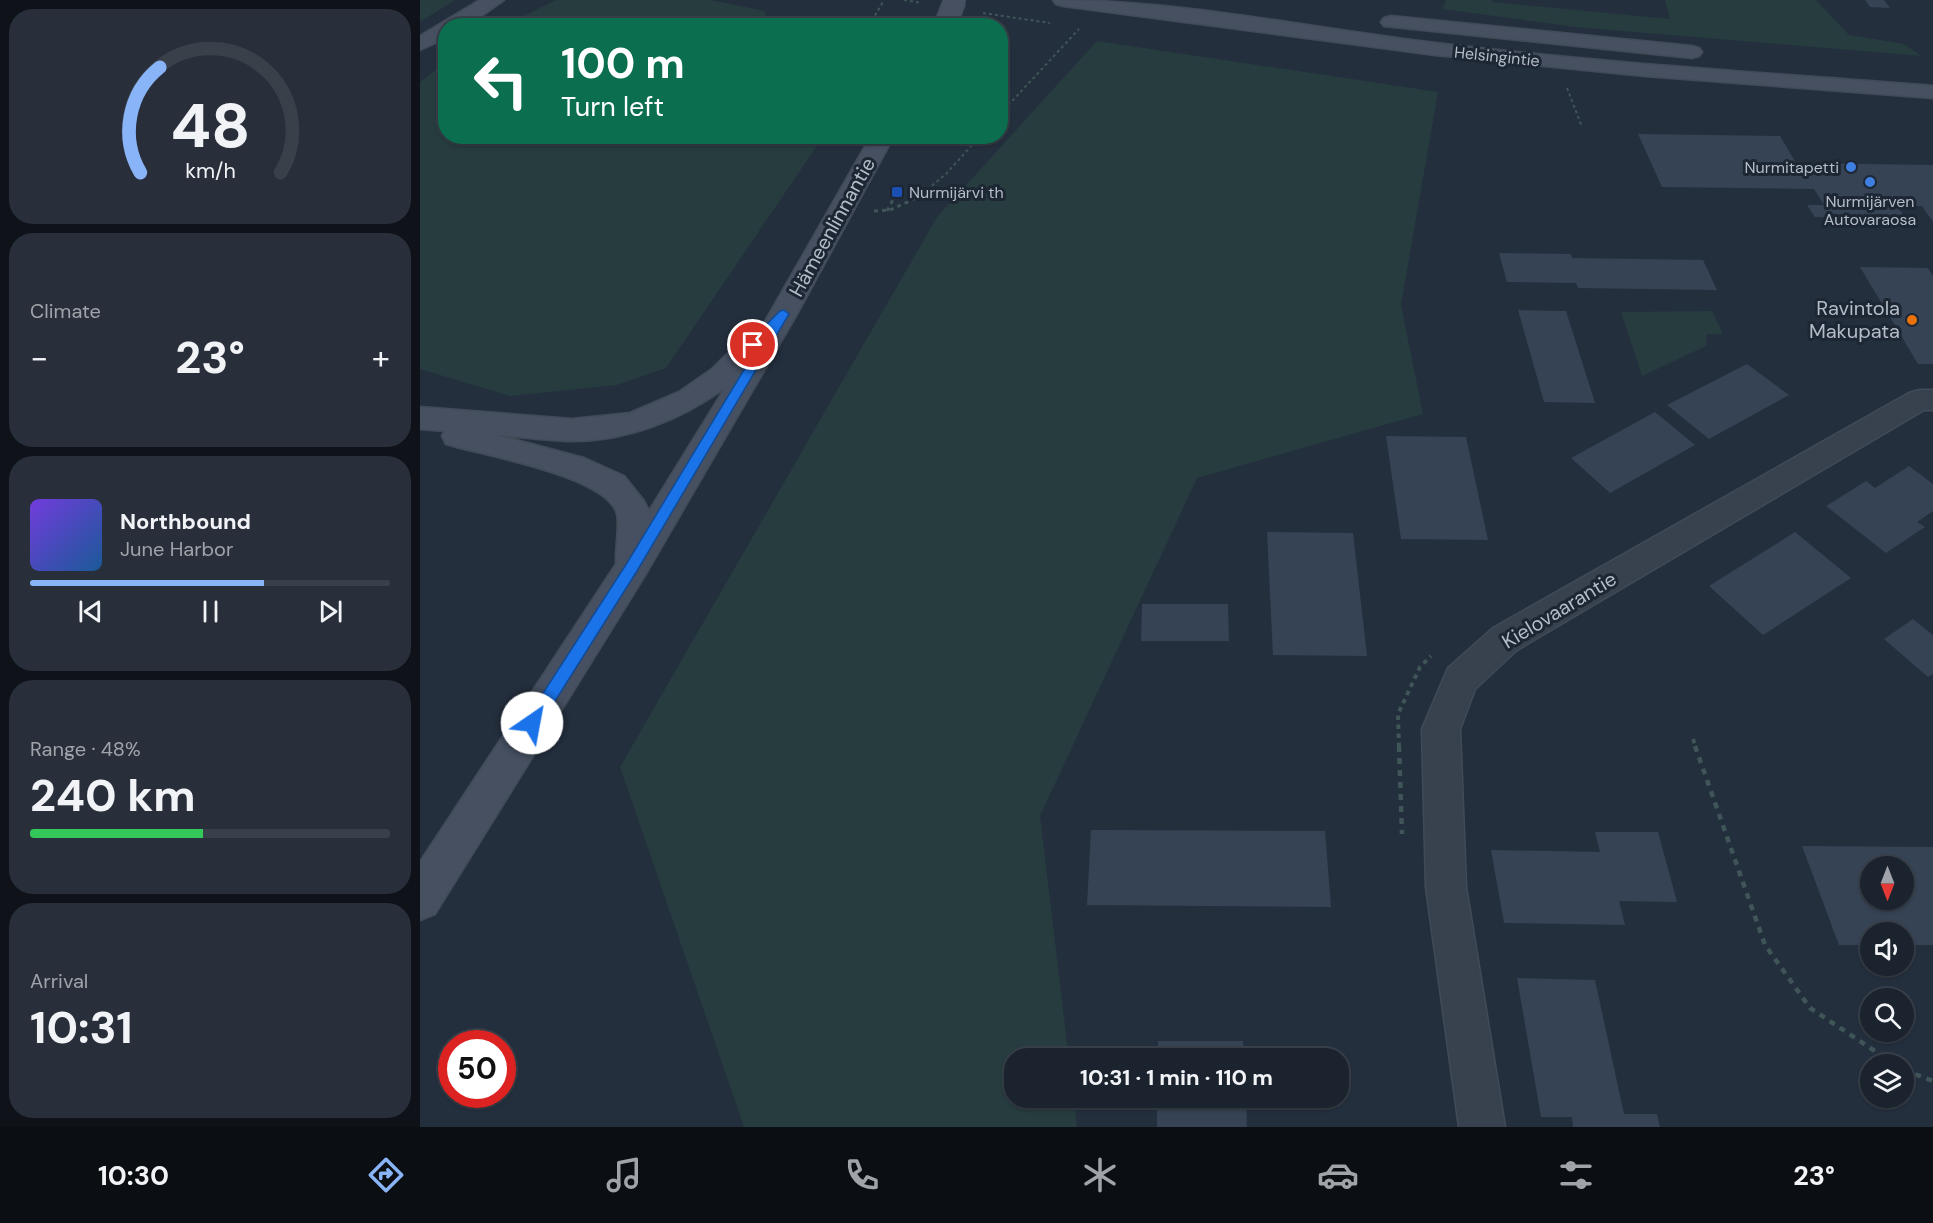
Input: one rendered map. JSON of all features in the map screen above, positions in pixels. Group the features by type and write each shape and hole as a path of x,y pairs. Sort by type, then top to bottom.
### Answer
{"main road":[{"path":"465,18 494,0"},
{"path":"948,18 955,0"},
{"name":"Helsingintie","path":"1063,0 1379,23 1707,53"},
{"name":"Helsingintie","path":"1379,23 1435,49 1645,70 1933,92"},
{"path":"420,45 438,34"},
{"name":"Hämeenlinnantie","path":"420,899 632,567 784,314 879,144"},
{"path":"420,418 572,430 634,423 689,399 722,376 784,314"},
{"path":"420,427 573,466 613,484 633,510 632,567"}],"street":[{"name":"Kielovaarantie","path":"1482,1127 1446,887 1442,729 1461,679 1505,639 1918,400 1933,400"}],"path":[{"path":"874,18 884,0"},
{"path":"1008,105 1079,28"},
{"path":"1566,86 1582,127"},
{"path":"842,210 887,212 906,204 935,185 973,144"},
{"path":"887,212 897,192"},
{"path":"1404,844 1398,714 1420,667 1433,653"},
{"path":"1693,738 1765,945 1810,1008 1879,1054"},
{"path":"1914,1074 1933,1081"}],"green space":[{"path":"420,0 455,0 420,22"},
{"path":"556,0 710,0 765,11 766,18 519,18"},
{"path":"1446,0 1491,0 1492,2 1670,19 1665,0 1816,0 1849,35 1904,44 1921,56 1575,27 1442,9"},
{"path":"1097,41 1438,92 1401,305 1423,414 1197,478 1040,816 1068,1048 1004,1048 1004,1108 1075,1108 1077,1127 744,1127 620,767 937,217 1003,144 1008,144 1008,139"},
{"path":"438,68 438,144 818,144 666,368 617,385 510,396 420,369 420,82"},
{"path":"1712,311 1723,334 1707,334 1706,346 1642,376 1621,312"}],"building":[{"path":"1865,0 1884,0 1890,8 1870,7"},
{"path":"1638,134 1780,136 1796,163 1933,165 1933,222 1922,206 1897,206 1911,226 1883,225 1878,218 1815,217 1807,205 1824,205 1814,189 1662,187"},
{"path":"1499,253 1571,254 1572,258 1703,260 1717,290 1578,288 1576,283 1507,282"},
{"name":"Ravintola Makupata","path":"1860,267 1928,268 1933,276 1933,364 1918,364"},
{"path":"1518,310 1566,311 1595,403 1544,402"},
{"path":"1747,364 1789,395 1709,439 1667,405"},
{"path":"1655,412 1695,445 1610,493 1571,458"},
{"path":"1386,436 1466,437 1488,540 1401,539"},
{"path":"1909,466 1933,484 1933,511 1917,522 1925,527 1886,553 1826,506 1866,481 1875,488"},
{"path":"1267,532 1353,533 1367,656 1273,655"},
{"path":"1795,532 1851,578 1763,635 1709,586"},
{"path":"1142,604 1228,604 1229,641 1141,641"},
{"path":"1913,619 1933,635 1933,674 1928,677 1884,639"},
{"path":"1091,830 1325,831 1331,907 1087,905"},
{"path":"1595,832 1658,832 1677,902 1619,901 1625,925 1504,923 1491,850 1600,852"},
{"path":"1802,846 1933,847 1933,945 1914,945 1914,922 1860,922 1860,945 1839,945"},
{"path":"1517,978 1595,980 1624,1114 1657,1114 1660,1127 1573,1127 1572,1117 1541,1117"},
{"path":"1158,1041 1243,1041 1243,1048 1158,1048"},
{"path":"1157,1108 1246,1108 1247,1127 1157,1127"}],"place":[{"name":"Nurmitapetti","path":"1851,167"},
{"name":"Nurmijärven Autovaraosa","path":"1870,182"},
{"name":"Nurmijärvi th","path":"897,192"},
{"name":"Ravintola Makupata","path":"1912,320"}],"route":[{"path":"532,723 632,567 784,314 753,345"}]}
